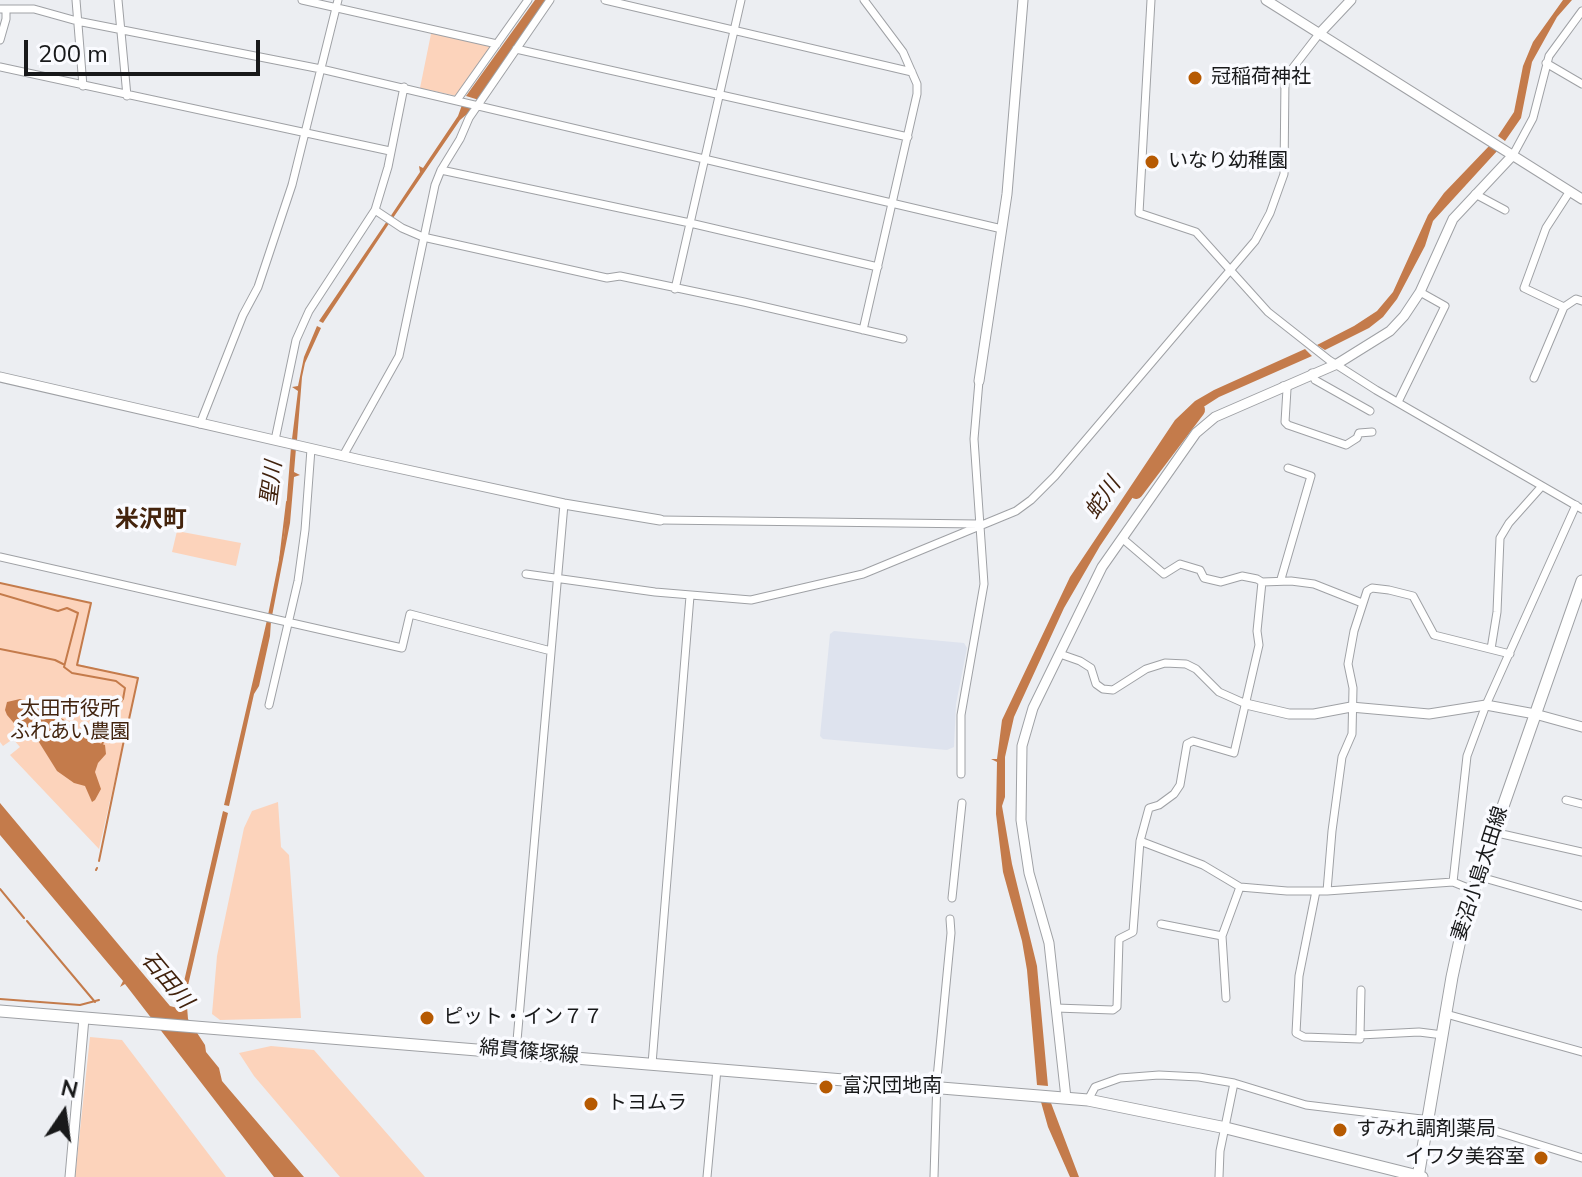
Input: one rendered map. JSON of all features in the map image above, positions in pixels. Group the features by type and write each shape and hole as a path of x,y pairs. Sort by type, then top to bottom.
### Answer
{"main road":[{"name":"妻沼小島太田線","path":"1419,1177 1458,942 1477,876 1582,581"},
{"name":"綿貫篠塚線","path":"0,1011 1088,1100 1226,1128 1419,1177"}],"street":[{"path":"76,0 83,86"},
{"path":"118,0 127,96"},
{"path":"302,0 337,4 497,44"},
{"path":"460,101 528,0"},
{"path":"343,456 399,356 423,237 441,170 476,104 550,0"},
{"path":"605,0 912,72"},
{"path":"675,289 741,0"},
{"path":"863,330 917,94 903,52 864,0"},
{"path":"961,774 961,715 984,584 974,439 979,381 1002,229 1023,0"},
{"path":"1151,0 1139,213 1196,232 1268,312 1333,362 1579,507 1486,705 1467,756 1453,882"},
{"path":"1266,0 1582,199"},
{"path":"526,574 690,596 751,600 863,574 941,544 1008,514 1031,500 1255,241 1270,213 1284,174 1285,78 1319,34 1351,0"},
{"path":"200,424 243,315 263,274 292,185 337,4"},
{"path":"0,40 6,19 3,9 34,9 77,21 404,87 1002,229"},
{"path":"1062,1097 1049,943 1029,873 1020,799 1025,733 1033,708 1102,567 1203,426 1390,331 1404,316 1420,292 1450,224 1512,154 1533,118 1546,63 1582,11"},
{"path":"516,49 908,137"},
{"path":"1546,63 1582,84"},
{"path":"0,67 390,151"},
{"path":"278,441 296,340 321,292 378,212 404,87"},
{"path":"441,170 878,267"},
{"path":"1564,307 1524,288 1546,228 1570,191"},
{"path":"1475,194 1505,210"},
{"path":"378,212 423,237 607,278 620,276 903,339"},
{"path":"1398,402 1445,306 1420,292"},
{"path":"1534,378 1564,307 1576,299 1582,301"},
{"path":"1312,373 1315,380 1370,411"},
{"path":"0,377 564,504 660,520 980,524"},
{"path":"1283,386 1287,389 1285,422 1288,425 1346,445 1359,433 1372,432"},
{"path":"269,705 305,530 309,448"},
{"path":"1281,579 1311,476 1288,468"},
{"path":"1491,649 1497,612 1500,538 1509,523 1542,486"},
{"path":"516,1052 564,504"},
{"path":"1123,539 1164,574 1180,564 1200,570 1204,578 1221,582 1242,576 1262,582 1281,579 1314,584 1362,603"},
{"path":"0,557 402,648 410,614 551,651"},
{"path":"1056,1008 1113,1010 1117,1007 1119,939 1133,932 1140,841 1149,808 1174,794 1180,785 1187,744 1193,741 1234,753 1259,645 1257,631 1262,582"},
{"path":"1327,891 1342,757 1352,734 1353,688 1348,664 1367,591 1372,588 1413,596 1434,635 1510,654"},
{"path":"652,1064 690,596"},
{"path":"1060,654 1091,668 1096,684 1103,689 1113,690 1146,669 1165,663 1186,664 1196,669 1219,692 1246,704 1289,714 1314,714 1351,707 1429,714 1486,705 1582,727"},
{"path":"1566,800 1582,804"},
{"path":"952,898 962,803"},
{"path":"1493,832 1582,852"},
{"path":"1140,841 1203,865 1240,887 1327,891 1453,882 1473,890"},
{"path":"1477,876 1582,906"},
{"path":"1226,998 1222,936 1240,887"},
{"path":"1316,891 1299,976 1296,1033 1304,1037 1360,1039 1361,990"},
{"path":"934,1177 937,1088 950,919"},
{"path":"1161,924 1222,936"},
{"path":"1446,1014 1582,1052"},
{"path":"70,1177 84,1018"},
{"path":"1360,1035 1419,1032 1443,1035"},
{"path":"707,1177 717,1069"},
{"path":"1088,1100 1095,1087 1111,1081 1184,1075 1234,1083 1306,1105 1488,1128 1582,1158"},
{"path":"1219,1177 1219,1159 1234,1083"}],"shaded area":[{"path":"535,0 546,0 479,100 466,96"},
{"path":"1563,0 1572,0 1557,17 1532,62 1521,118 1505,141 1498,136 1514,112 1523,66 1533,42"},
{"path":"462,105 474,108 460,120 393,218 390,217 420,172 419,166 423,168"},
{"path":"1490,145 1498,150 1433,221 1425,246 1397,299 1383,317 1369,328 1325,350 1317,345 1377,311 1393,292 1428,215 1444,193"},
{"path":"387,221 390,222 323,323 319,321"},
{"path":"317,326 321,328 302,377 297,440 292,439 298,391 292,387 298,386 304,357"},
{"path":"1305,349 1312,356 1219,397 1194,413 1164,451 1100,546 1064,608 1014,717 1005,757 1005,797 1002,806 1012,864 1037,966 1048,1086 1037,1085 1027,970 1003,872 996,814 997,762 991,759 997,759 1002,720 1070,577 1175,420 1195,401 1214,390"},
{"path":"291,447 296,448 294,472 300,475 294,477 290,523 272,616 268,615 284,535"},
{"path":"267,620 271,621 270,636 259,686 254,694 229,806 224,805"},
{"path":"834,631 964,643 967,648 956,704 954,747 947,750 823,739 820,736 830,634"},
{"path":"20,699 68,722 83,737 105,745 106,754 95,772 101,789 95,800 92,802 85,786 74,783 57,771 37,739 19,729 7,715 7,702"},
{"path":"0,803 170,1006 181,1009 180,999 223,811 228,813 186,994 188,1019 205,1045 206,1052 219,1068 222,1081 304,1177 274,1177 125,984 120,987 123,981 0,835"},
{"path":"1041,1102 1051,1103 1079,1177 1070,1177 1048,1127"}],"green space":[{"path":"432,29 494,43 457,96 420,88"},
{"path":"177,531 241,543 236,566 172,552"},
{"name":"太田市役所 ふれあい農園","path":"0,583 91,603 77,664 138,678 99,849 10,755 20,747 13,739 3,746 0,742"},
{"path":"278,802 281,847 289,855 301,1018 220,1020 212,1014 217,956 244,828 252,811"},
{"path":"90,1037 122,1040 226,1177 75,1177"},
{"path":"271,1046 314,1050 425,1177 340,1177 254,1076 239,1053"}],"waterway":[{"name":"蛇川","path":"1136,492 1198,410"},
{"name":"聖川","path":"280,560 287,502"},
{"path":"0,583 91,603 77,665 138,678 126,733"},
{"path":"0,594 58,611 67,608 78,613 64,667 72,673 116,681 125,688 123,699 114,711 110,733 102,744"},
{"path":"0,649 63,664"},
{"path":"99,861 124,740"},
{"path":"0,889 24,918"},
{"path":"27,921 95,1002"},
{"path":"0,999 80,1005 99,1000"}],"place":[{"name":"冠稲荷神社","path":"1195,78"},
{"name":"いなり幼稚園","path":"1152,162"},
{"name":"ピット・イン７７","path":"427,1018"},
{"name":"富沢団地南","path":"826,1087"},
{"name":"トヨムラ","path":"591,1104"},
{"name":"すみれ調剤薬局","path":"1340,1130"},
{"name":"イワ夕美容室","path":"1541,1158"}],"district":[{"name":"米沢町","path":"151,521"}],"water label":[{"name":"石田川","path":"166,981"}]}
